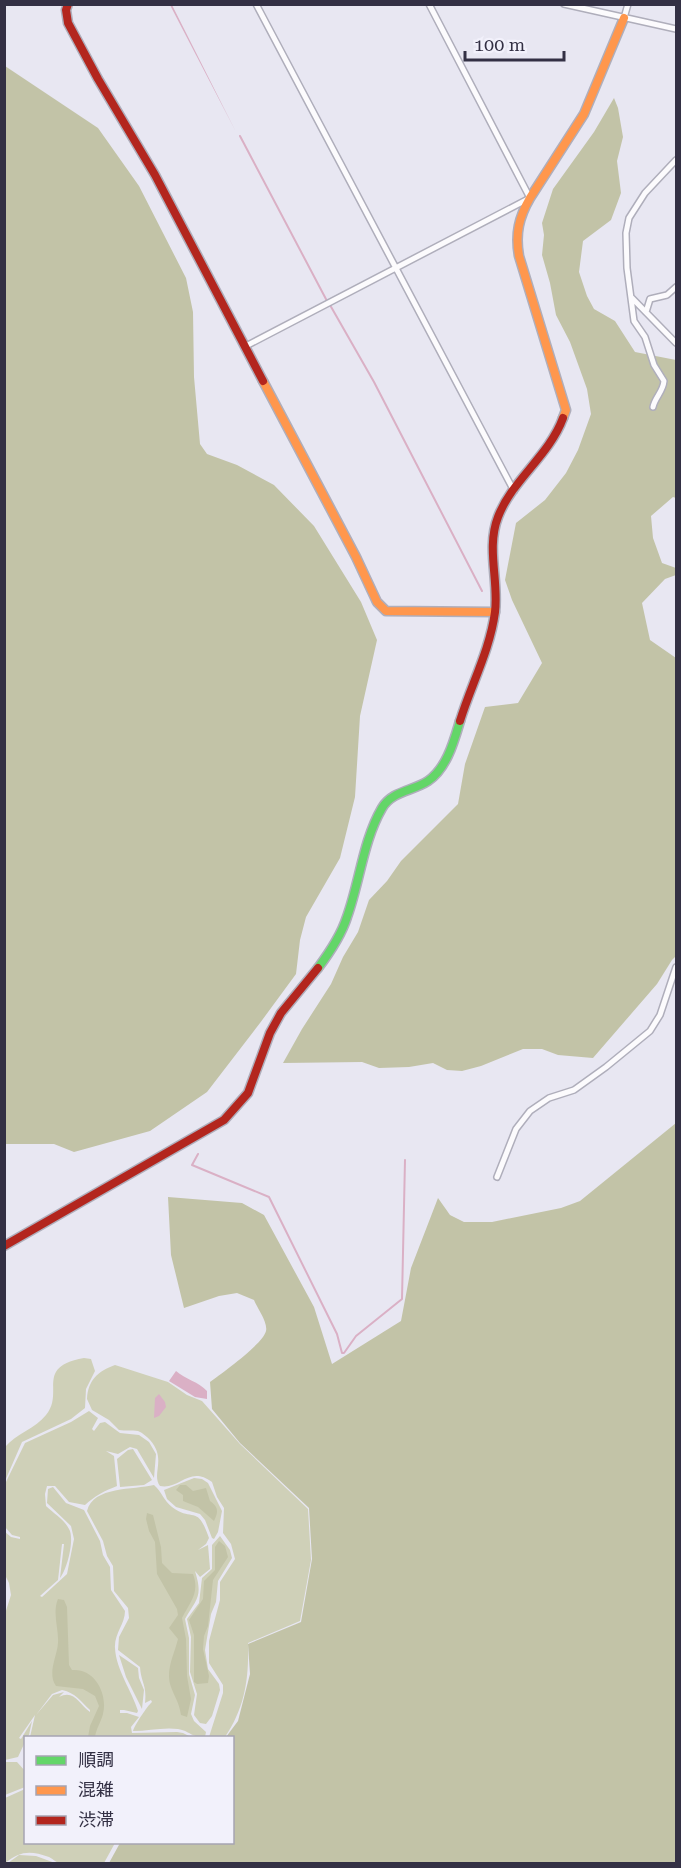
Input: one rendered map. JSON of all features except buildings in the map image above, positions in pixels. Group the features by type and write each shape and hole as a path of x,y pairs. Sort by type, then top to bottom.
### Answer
{"street":[{"path":"256,4 514,491"},
{"path":"429,4 530,198"},
{"path":"564,4 676,29"},
{"path":"4,1246 224,1120 240,1104 255,1078 274,1025 324,961 341,933 382,807 390,797 421,786 434,777 441,767 452,744 488,642 495,612 492,549 498,515 548,444 562,422 566,410 519,256 516,240 518,226 522,212 530,198 584,114 628,4"},
{"path":"69,5 66,10 68,22 98,79 155,175 356,557 377,602 386,611 495,612"},
{"path":"653,407 663,389 664,381 654,365 642,330 634,321 626,261 626,233 629,218 645,193 676,160"},
{"path":"246,346 530,198"},
{"path":"646,312 650,299 667,296 676,287"},
{"path":"632,298 676,343"},
{"path":"497,1176 516,1129 530,1111 549,1098 574,1090 650,1031 660,1015 676,967"}],"green space":[{"path":"5,66 98,128 139,186 186,278 193,312 194,377 200,444 207,454 237,465 274,485 314,526 361,602 377,640 360,716 355,797 340,858 306,917 300,940 296,974 207,1092 150,1131 74,1152 54,1144 5,1144"},
{"path":"614,98 623,137 617,161 621,193 611,220 583,241 579,272 594,309 615,321 635,352 676,360 676,498 673,497 651,516 653,538 662,563 676,568 676,575 665,579 642,603 650,640 676,658 676,956 657,984 593,1058 558,1055 542,1049 523,1049 462,1071 447,1070 433,1063 379,1068 362,1062 283,1063 331,984 358,932 369,900 387,881 401,861 458,804 465,764 485,707 518,703 542,663 505,580 516,523 545,500 566,473 578,450 591,414 587,389 570,342 556,315 542,255 544,235 542,223 553,189 594,132"},
{"path":"676,1123 676,1863 109,1863 119,1844 234,1844 234,1736 227,1736 238,1721 250,1674 248,1644 301,1622 312,1559 309,1508 240,1443 212,1409 210,1382 258,1343 266,1331 264,1319 254,1300 237,1293 219,1296 184,1308 171,1255 168,1197 242,1203 264,1215 314,1307 332,1364 401,1321 411,1268 438,1198 450,1215 464,1222 492,1222 561,1208 580,1201"},
{"path":"84,1358 91,1359 95,1371 86,1389 85,1408 71,1419 22,1442 5,1481 5,1447 46,1415 53,1398 55,1374 60,1367"},
{"path":"115,1365 168,1382 187,1395 202,1401 240,1444 308,1509 311,1560 300,1621 248,1643 248,1669 244,1692 237,1715 226,1736 209,1736 223,1693 223,1685 209,1663 209,1641 220,1600 220,1582 235,1559 231,1544 223,1533 224,1508 212,1482 204,1477 191,1477 173,1485 160,1486 157,1476 157,1454 150,1440 138,1431 119,1430 109,1420 92,1410 87,1399 89,1387 95,1377"},
{"path":"89,1411 98,1418 92,1429 94,1431 100,1423 105,1422 120,1433 139,1435 149,1442 156,1454 154,1478 137,1449 130,1447 118,1454 106,1451 114,1456 117,1486 100,1494 85,1505 69,1502 55,1486 47,1486 46,1506 67,1525 71,1540 68,1562 63,1574 60,1578 64,1544 62,1544 58,1580 40,1596 42,1597 67,1574 74,1539 71,1526 47,1503 48,1489 53,1487 66,1503 84,1510 110,1567 111,1590 125,1611 115,1643 116,1656 138,1711 137,1713 120,1710 120,1713 139,1717 131,1727 132,1733 177,1732 189,1736 30,1736 35,1715 19,1738 21,1739 32,1721 29,1735 24,1736 24,1744 18,1757 5,1760 4,1617 11,1595 5,1575 4,1531 11,1537 20,1539 20,1537 12,1535 5,1527 4,1486 25,1443","holes":["62,1690 78,1698 90,1712 72,1696 59,1697 64,1692 53,1695 36,1715 52,1694"]},
{"path":"133,1449 152,1480 144,1485 120,1487 117,1459 128,1450"},
{"path":"194,1478 208,1483 222,1511 218,1532 214,1539 200,1514 176,1507 167,1499 164,1490"},
{"path":"154,1485 172,1507 185,1514 198,1517 205,1527 209,1538 206,1544 198,1550 208,1545 210,1569 200,1577 195,1571 198,1597 185,1619 189,1638 189,1674 195,1695 191,1714 194,1721 206,1732 205,1736 196,1736 182,1730 172,1729 133,1731 152,1702 151,1700 145,1703 140,1667 118,1650 119,1637 129,1618 128,1608 114,1591 113,1566 87,1511 97,1497 115,1490"},
{"path":"180,1485 186,1485 193,1491 206,1488 210,1501 217,1510 214,1521 198,1507 183,1501 183,1495 176,1490"},
{"path":"147,1513 153,1515 161,1547 162,1563 172,1573 193,1574 195,1581 195,1592 182,1618 191,1699 187,1717 181,1715 169,1681 171,1663 178,1639 169,1628 178,1615 177,1609 157,1574 155,1542 149,1531"},
{"path":"220,1536 230,1550 232,1558 218,1581 216,1602 211,1614 205,1650 208,1669 219,1684 220,1690 212,1716 206,1724 200,1723 194,1715 197,1694 190,1672 191,1637 187,1619 199,1603 202,1578 212,1569 212,1545"},
{"path":"219,1541 225,1546 228,1557 213,1580 208,1626 204,1636 203,1649 209,1676 208,1683 197,1684 194,1682 194,1635 189,1620 203,1599 204,1581 215,1570 215,1547"},
{"path":"58,1599 64,1600 67,1607 69,1665 72,1670 80,1670 93,1678 104,1698 103,1714 95,1736 88,1736 99,1706 95,1696 83,1689 56,1686 53,1681 52,1670 58,1643 56,1604"},
{"path":"119,1655 138,1668 144,1690 142,1709 126,1677"},
{"path":"4,1762 17,1762 24,1770 24,1787 5,1795"},
{"path":"24,1789 24,1844 114,1844 104,1863 61,1864 49,1857 26,1853 5,1863 5,1798"},
{"path":"19,1855 36,1856 55,1863 8,1863"}],"shaded area":[{"path":"170,5 172,5 236,132"},
{"path":"176,1371 204,1388 207,1391 207,1399 195,1397 169,1381"},
{"path":"159,1394 166,1407 159,1416 154,1418 155,1398"}],"waterway":[{"path":"240,136 327,301"},
{"path":"330,305 374,382 482,591"},
{"path":"198,1154 192,1165 269,1197 337,1334 342,1353 356,1336 402,1299 405,1160"}],"traffic: fast":[{"path":"318,968 335,944 345,924 370,834 382,808 391,798 435,776 449,754 460,721"}],"traffic: slow":[{"path":"563,418 566,410 519,256 517,240 519,226 530,198 584,114 624,18"},
{"path":"263,381 356,557 377,602 386,611 495,612"}],"traffic: jam":[{"path":"68,4 66,10 68,23 155,175 263,381"},
{"path":"460,721 493,626 496,600 493,541 498,517 512,491 557,432 563,418"},
{"path":"4,1246 224,1120 248,1093 270,1033 281,1013 318,968"}]}
